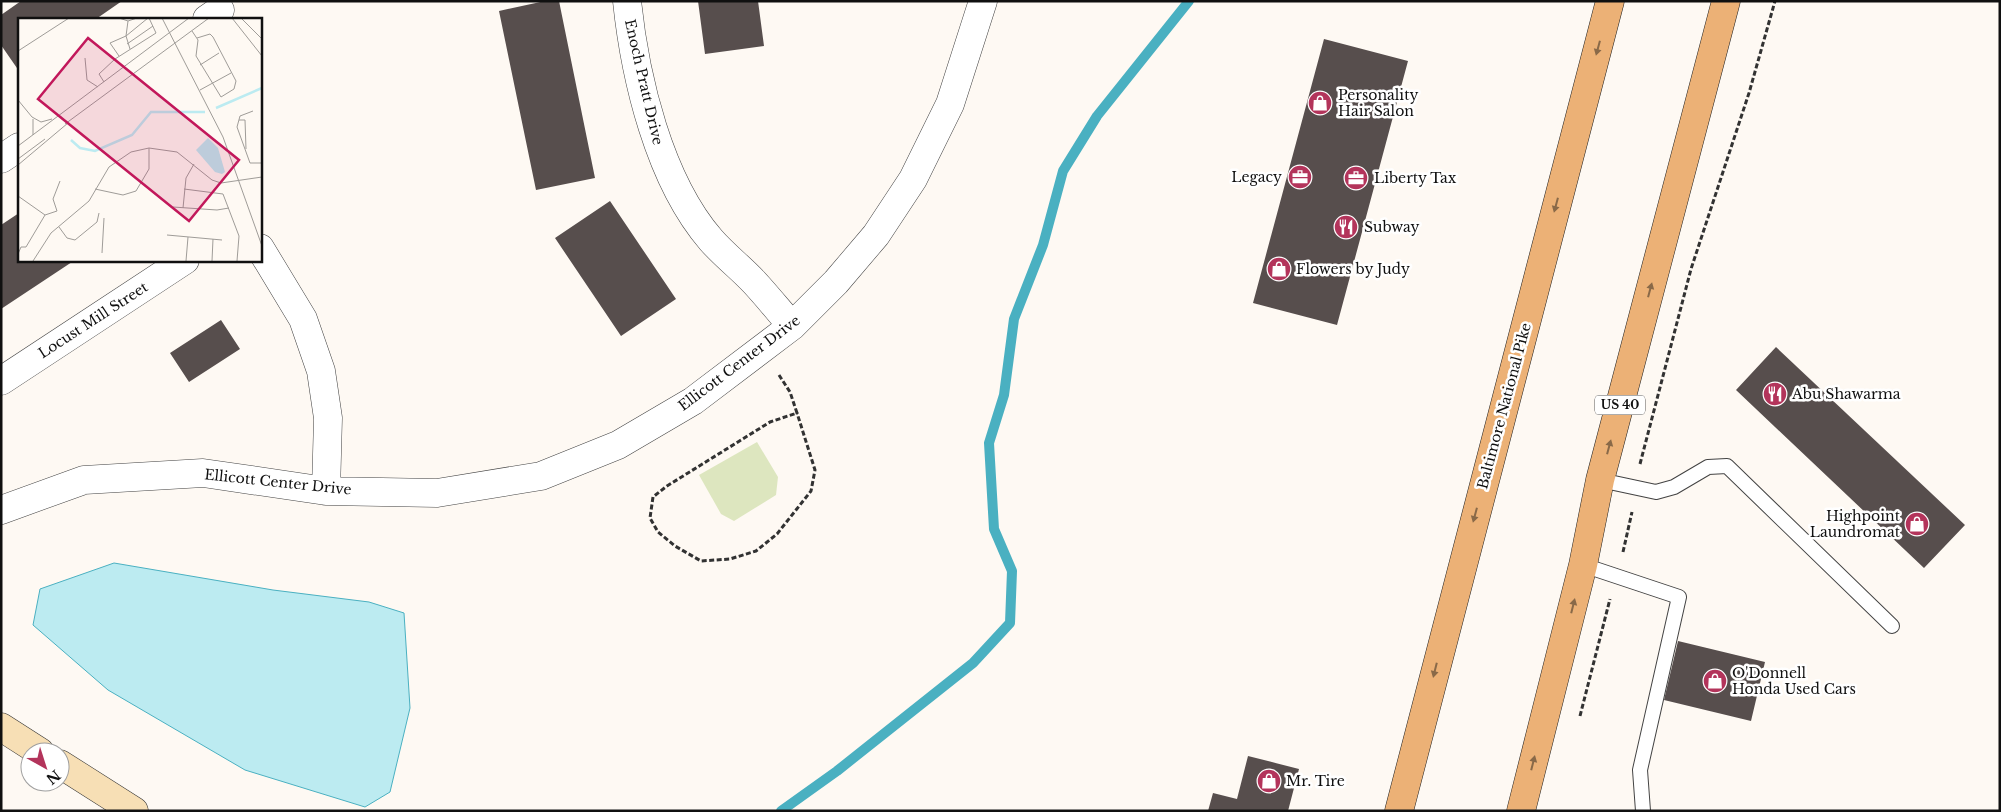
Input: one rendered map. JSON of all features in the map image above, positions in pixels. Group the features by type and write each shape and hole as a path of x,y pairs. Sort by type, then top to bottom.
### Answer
{"main road":[{"name":"Baltimore National Pike","path":"1399,811 1610,1"},
{"name":"US 40","path":"1521,811 1583,565 1600,480 1725,5"},
{"path":"1,727 24,742"},
{"path":"70,770 134,811"}],"street":[{"name":"Enoch Pratt Drive","path":"627,1 629,23 644,92 662,156 675,187 710,239 754,282 792,326"},
{"name":"Ellicott Center Drive","path":"1,510 84,480 203,473 326,491 437,494 541,476 618,446 693,401 792,326 836,282 876,235 913,179 950,104 983,1"},
{"path":"1,159 18,148"},
{"path":"261,250 303,319 320,371 328,418 326,491"},
{"name":"Locust Mill Street","path":"1,381 182,261"}],"lane":[{"path":"1600,480 1637,486 1656,492 1674,487 1708,467 1728,466 1892,626"},
{"path":"1583,565 1679,597 1640,770 1643,811"}],"path":[{"path":"1580,717 1616,576 1637,486 1641,458 1691,269 1750,93 1775,1"},
{"path":"761,350 790,392 797,413 815,470 811,491 777,534 756,551 730,559 701,561 675,546 658,532 650,518 653,497 666,486 770,422 797,413"}],"green space":[{"path":"757,442 778,477 776,495 734,521 721,514 699,475"}],"water":[{"path":"114,563 273,590 369,602 404,613 410,708 390,792 365,807 245,770 108,690 33,625 40,589"}],"building":[{"path":"21,1 122,1 97,18 18,18 18,70 1,45 1,15"},
{"path":"545,1 559,1 595,178 536,190 499,11"},
{"path":"698,1 758,1 764,46 705,54"},
{"path":"1324,39 1408,61 1337,325 1253,303"},
{"path":"610,201 676,299 621,336 555,238"},
{"path":"18,214 18,261 73,261 1,309 1,225"},
{"path":"221,320 240,349 189,382 170,353"},
{"path":"1776,347 1965,525 1924,568 1736,390"},
{"name":"O'Donnell Honda Used Cars","path":"1678,641 1765,662 1751,721 1664,700"},
{"name":"Mr. Tire","path":"1248,756 1299,769 1288,811 1208,811 1213,793 1237,799"}],"waterway":[{"path":"781,811 837,771 973,663 1010,623 1012,571 994,529 989,443 1004,395 1014,319 1043,245 1063,171 1097,116 1189,1"}],"place":[{"name":"Personality Hair Salon","path":"1320,103"},
{"name":"Legacy","path":"1300,177"},
{"name":"Liberty Tax","path":"1356,178"},
{"name":"Subway","path":"1346,227"},
{"name":"Flowers by Judy","path":"1279,269"},
{"name":"Abu Shawarma","path":"1775,394"},
{"name":"Highpoint Laundromat","path":"1917,524"},
{"name":"O'Donnell Honda Used Cars","path":"1715,681"},
{"name":"Mr. Tire","path":"1269,781"}]}
